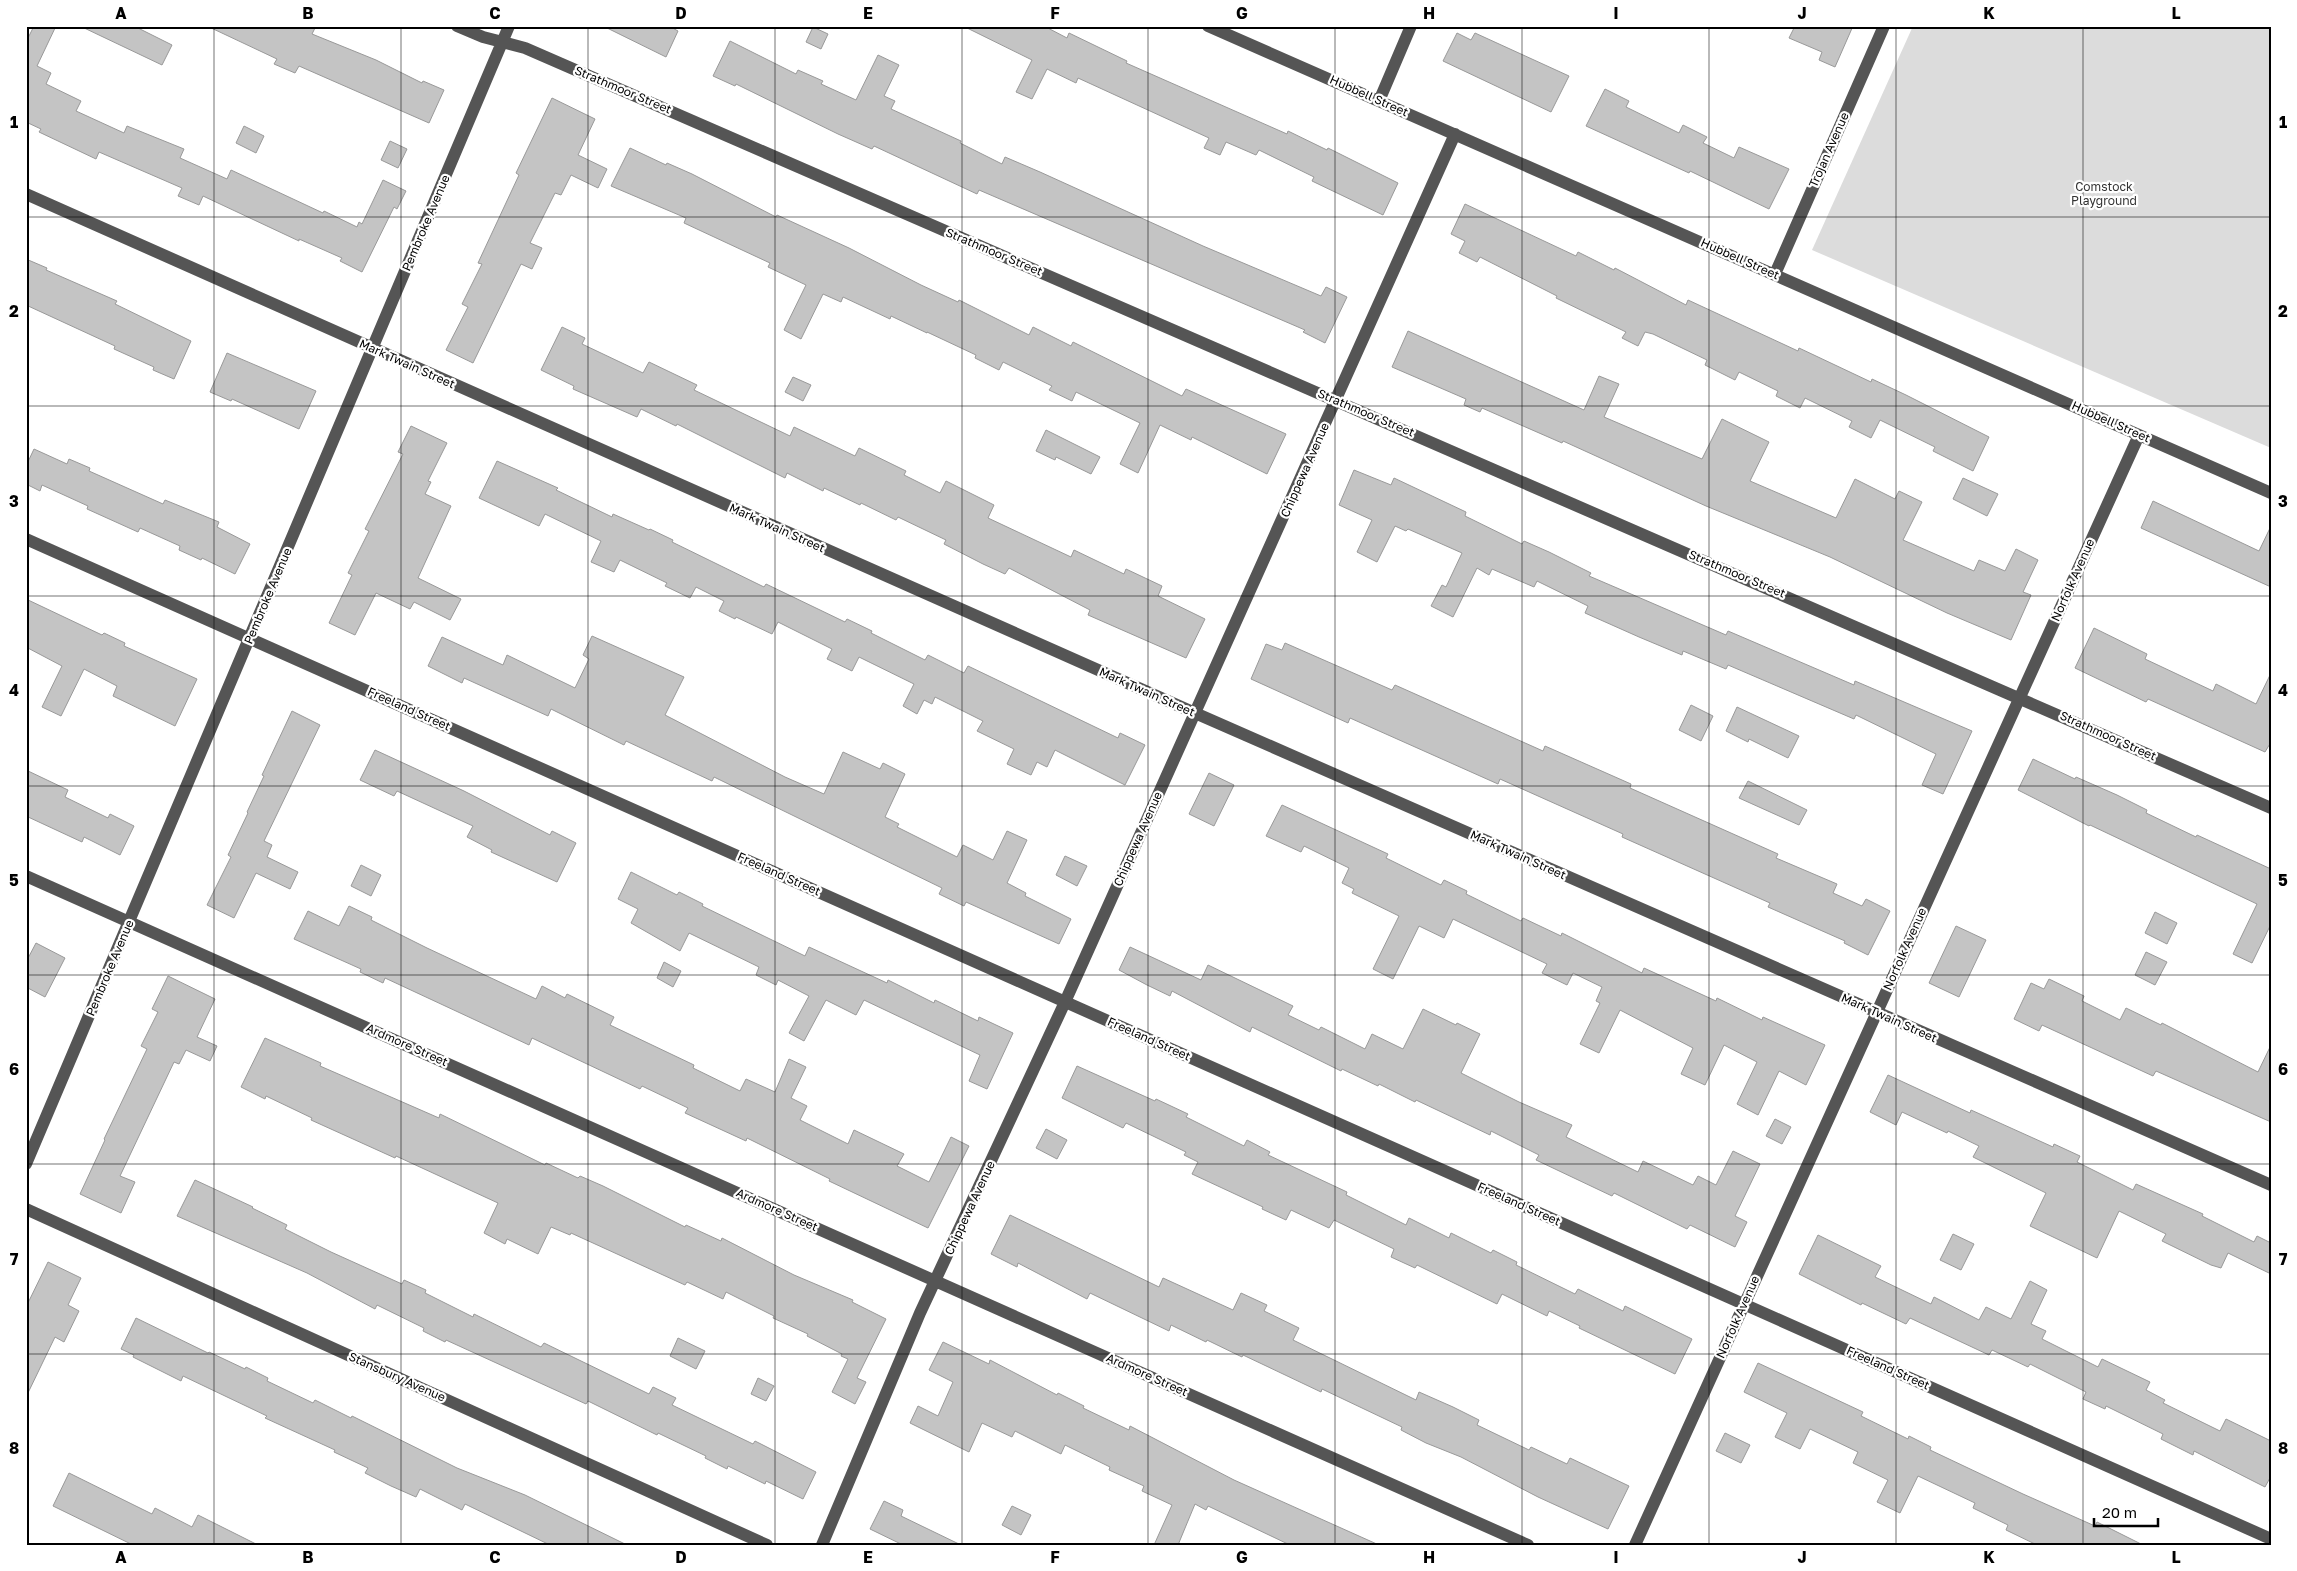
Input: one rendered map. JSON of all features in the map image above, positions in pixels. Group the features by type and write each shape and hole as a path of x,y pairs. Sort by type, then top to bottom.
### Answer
{"street":[{"name":"Strathmoor Street","path":"457,26 483,37 534,52 2020,697 2271,808"},
{"name":"Pembroke Avenue","path":"26,1164 509,26"},
{"name":"Hubbell Street","path":"1208,26 2271,492"},
{"path":"1379,101 1412,26"},
{"name":"Trojan Avenue","path":"1775,274 1884,26"},
{"name":"Chippewa Avenue","path":"822,1545 936,1281 1065,1002 1455,134"},
{"name":"Mark Twain Street","path":"26,194 1195,713 2271,1185"},
{"name":"Norfolk Avenue","path":"1635,1545 2139,435"},
{"name":"Freeland Street","path":"26,539 2271,1539"},
{"name":"Ardmore Street","path":"26,876 1528,1545"},
{"name":"Stansbury Avenue","path":"26,1209 767,1545"}],"green space":[{"name":"Comstock Playground","path":"1913,26 2271,26 2271,448 1812,250"}],"building":[{"path":"34,26 56,26 37,66 51,73 46,84 81,101 76,111 124,133 127,126 184,149 180,158 227,179 231,170 357,227 359,222 362,224 383,180 406,191 397,209 394,207 362,272 340,261 342,258 299,239 299,241 203,196 199,205 178,196 182,188 99,152 96,159 39,132 41,129 26,122 26,42"},
{"path":"80,26 134,26 172,45 162,65"},
{"path":"207,26 316,26 312,34 376,60 422,83 423,81 444,90 429,123 299,66 295,73 274,64 277,59"},
{"path":"603,26 669,26 678,31 666,57"},
{"path":"963,26 1044,26 1067,38 1069,33 1127,61 1126,63 1287,134 1288,131 1327,150 1328,148 1398,183 1383,215 1312,181 1314,177 1259,150 1256,155 1226,142 1220,155 1204,148 1209,138 1078,78 1076,83 1047,69 1032,99 1016,92 1032,60"},
{"path":"1795,26 1853,26 1835,67 1819,60 1822,52 1789,38"},
{"path":"813,27 828,34 821,49 806,42"},
{"path":"1457,33 1471,40 1475,33 1569,76 1551,112 1443,61"},
{"path":"730,41 796,74 798,70 823,81 821,84 856,100 878,55 899,65 884,96 895,101 891,109 961,141 960,143 1002,164 1005,157 1203,246 1321,296 1326,287 1347,297 1325,343 1303,332 1305,330 979,190 977,194 874,146 872,149 736,84 735,86 713,76"},
{"path":"1605,89 1629,101 1626,107 1679,133 1683,125 1707,137 1703,143 1734,158 1739,147 1789,169 1769,209 1690,171 1689,173 1586,126"},
{"path":"552,98 595,119 578,155 607,169 598,188 571,175 561,195 555,193 530,243 542,248 532,269 521,264 473,363 446,350 468,307 462,304 482,264 478,263 519,175 516,173"},
{"path":"244,126 264,136 256,153 236,143"},
{"path":"390,141 407,149 398,168 381,160"},
{"path":"630,148 666,165 667,163 692,174 776,217 777,215 849,248 921,285 958,302 959,300 1029,335 1033,327 1071,346 1073,342 1182,396 1186,389 1286,434 1267,474 1192,437 1191,440 1160,425 1138,473 1120,464 1140,423 1076,392 1072,401 1049,390 1052,386 1003,362 999,370 975,358 976,355 891,316 890,319 843,297 841,302 823,294 801,339 784,330 806,285 768,267 770,263 684,223 686,218 611,186"},
{"path":"1465,204 1576,256 1578,252 1614,270 1615,268 1686,305 1688,300 1798,351 1799,348 1871,382 1872,379 1989,437 1973,471 1933,451 1935,447 1880,420 1871,438 1849,427 1852,421 1805,398 1800,408 1776,396 1778,391 1739,372 1735,380 1705,365 1707,360 1653,334 1645,332 1638,346 1622,338 1626,332 1556,298 1557,296 1480,257 1477,262 1459,253 1465,241 1451,234"},
{"path":"26,259 47,268 46,270 117,301 115,304 191,341 174,379 153,370 154,367 114,349 115,346 26,305"},
{"path":"562,327 585,338 582,344 643,373 649,362 697,385 694,390 790,436 794,427 855,456 859,448 906,471 904,475 940,493 946,481 994,505 988,518 1071,557 1074,550 1124,574 1126,569 1162,586 1158,596 1205,619 1186,658 1088,615 1090,610 1009,568 1005,574 983,564 944,544 946,540 898,517 896,520 824,488 823,491 787,473 785,478 677,424 676,426 641,409 637,417 573,389 574,386 541,370"},
{"path":"1408,331 1584,410 1599,376 1619,384 1604,417 1702,459 1722,419 1769,442 1750,481 1836,518 1855,479 1895,499 1899,491 1922,502 1903,540 1974,571 1979,560 2005,571 2016,549 2038,560 2023,592 2031,595 2011,640 1947,613 1830,557 1706,506 1563,441 1562,443 1482,408 1480,412 1464,405 1466,399 1392,367"},
{"path":"227,353 316,391 299,429 232,399 231,401 210,392"},
{"path":"793,377 811,385 803,401 785,392"},
{"path":"411,426 447,443 428,481 431,482 425,494 451,506 418,578 461,599 450,620 414,602 410,609 376,593 355,635 329,623 352,575 348,573 369,531 365,529 403,454 398,452"},
{"path":"1046,430 1100,457 1091,474 1056,457 1055,460 1036,451"},
{"path":"34,449 67,464 69,459 90,468 89,471 163,504 165,500 219,522 217,527 250,544 235,574 202,558 201,560 179,550 180,546 140,528 138,532 87,509 88,506 42,485 40,491 26,484 26,466"},
{"path":"497,461 558,488 556,490 612,517 613,514 650,529 673,540 672,542 764,587 766,584 845,622 847,619 925,660 928,655 964,673 968,666 1118,738 1120,733 1145,745 1125,785 1055,750 1047,767 1037,762 1031,775 1007,764 1014,749 977,731 983,721 935,697 932,704 924,700 917,714 903,706 914,684 859,657 852,671 827,659 832,649 778,622 772,634 736,617 735,619 719,611 724,601 696,587 690,598 665,586 667,583 620,560 614,572 591,562 601,541 545,514 539,526 479,498"},
{"path":"1354,470 1391,485 1394,478 1466,512 1465,516 1522,544 1524,541 1591,573 1589,576 1726,635 1728,631 1854,685 1855,681 1972,731 1943,794 1922,785 1936,754 1856,715 1854,719 1728,665 1726,669 1683,651 1682,655 1639,637 1585,613 1588,606 1537,581 1534,587 1492,569 1489,575 1477,568 1453,617 1431,606 1442,585 1446,587 1462,553 1408,529 1406,531 1395,526 1377,562 1357,552 1372,520 1339,505"},
{"path":"1963,478 1998,494 1987,516 1953,499"},
{"path":"2153,501 2259,551 2271,526 2271,587 2141,528"},
{"path":"26,599 102,635 104,633 125,643 124,646 197,679 175,726 113,696 117,686 84,669 61,716 42,707 62,666 26,647"},
{"path":"2094,628 2147,654 2145,659 2213,691 2216,684 2256,704 2271,673 2271,742 2265,752 2148,699 2146,702 2075,668"},
{"path":"592,636 684,677 665,715 785,777 824,794 843,752 880,769 883,763 905,774 885,817 899,824 897,827 957,857 963,845 993,860 1007,831 1027,840 1007,883 1026,893 1025,896 1071,919 1059,944 966,902 964,906 939,894 942,888 714,777 712,781 626,741 624,745 551,709 548,716 464,678 462,683 428,666 442,637 503,665 507,655 575,688 589,659 583,655"},
{"path":"1285,643 1392,690 1395,685 1543,751 1545,746 1631,784 1630,788 1778,854 1776,858 1837,884 1833,893 1862,906 1866,899 1890,911 1868,955 1844,943 1845,941 1768,907 1770,903 1622,837 1623,834 1500,779 1498,784 1350,718 1348,723 1251,679 1266,644 1282,650"},
{"path":"1691,705 1713,716 1701,741 1679,730"},
{"path":"1737,707 1799,736 1788,758 1749,739 1748,742 1726,731"},
{"path":"292,711 320,725 264,841 272,845 267,857 298,872 290,889 256,873 234,918 207,905 231,857 228,855"},
{"path":"375,750 464,791 550,835 552,831 576,843 557,882 491,852 492,850 467,837 473,826 397,791 394,796 360,780"},
{"path":"2033,759 2075,779 2076,777 2117,795 2147,810 2146,813 2271,869 2271,924 2252,963 2233,954 2257,904 2089,826 2018,790"},
{"path":"26,770 68,790 65,797 108,818 110,814 134,826 120,855 84,837 82,842 26,816"},
{"path":"1209,773 1234,785 1214,826 1189,814"},
{"path":"1748,781 1807,810 1799,825 1739,798"},
{"path":"1282,805 1388,854 1386,858 1441,885 1444,880 1467,891 1466,894 1521,921 1523,918 1561,936 1562,933 1642,973 1644,968 1716,1001 1717,998 1762,1020 1763,1017 1825,1045 1806,1085 1779,1071 1758,1115 1737,1104 1757,1062 1724,1045 1705,1085 1681,1074 1693,1048 1620,1010 1599,1053 1580,1044 1600,1003 1596,1001 1602,987 1573,973 1567,985 1542,973 1547,964 1453,919 1444,938 1419,926 1393,979 1373,969 1399,916 1352,893 1354,889 1342,883 1349,868 1304,846 1301,852 1266,836"},
{"path":"1065,856 1087,866 1077,886 1056,875"},
{"path":"361,865 381,875 371,896 351,886"},
{"path":"631,872 677,895 679,892 703,904 702,906 805,956 809,947 887,983 888,980 934,1003 935,1000 978,1021 979,1017 1013,1033 987,1089 969,1081 980,1055 864,1000 856,1015 826,1000 804,1041 789,1033 809,996 778,980 776,985 756,975 759,967 689,933 680,951 631,923 638,909 618,899"},
{"path":"349,906 372,917 371,920 427,948 536,999 542,986 565,998 567,994 614,1017 610,1025 694,1065 693,1068 740,1091 746,1079 775,1092 789,1059 806,1067 791,1098 807,1106 800,1120 848,1144 854,1130 904,1154 897,1166 929,1182 951,1137 969,1146 928,1228 829,1181 830,1179 747,1138 746,1141 685,1113 688,1108 642,1086 640,1089 532,1038 529,1045 385,978 383,983 360,972 361,969 294,939 308,911 339,926"},
{"path":"2155,912 2177,923 2167,944 2145,933"},
{"path":"1956,926 1986,940 1959,997 1929,983"},
{"path":"36,943 65,958 45,997 26,987 26,962"},
{"path":"1130,947 1201,980 1208,965 1293,1006 1288,1015 1319,1030 1321,1027 1365,1049 1372,1034 1403,1049 1423,1009 1456,1025 1457,1023 1480,1034 1461,1073 1519,1102 1572,1125 1566,1137 1638,1172 1643,1161 1693,1185 1698,1176 1716,1185 1733,1151 1760,1164 1735,1216 1747,1222 1735,1247 1690,1225 1687,1229 1614,1193 1612,1196 1536,1160 1539,1155 1491,1131 1490,1135 1379,1084 1378,1086 1342,1069 1341,1071 1252,1027 1250,1032 1172,991 1170,996 1147,985 1119,970"},
{"path":"2146,952 2167,962 2155,985 2135,975"},
{"path":"664,962 681,971 673,987 657,978"},
{"path":"168,976 215,999 197,1037 217,1046 210,1061 186,1050 179,1064 174,1062 120,1176 135,1182 121,1213 80,1194 147,1049 141,1046 158,1012 152,1009"},
{"path":"2049,979 2084,996 2082,1001 2120,1020 2126,1008 2161,1025 2162,1023 2258,1072 2271,1045 2271,1122 2156,1071 2153,1076 2042,1025 2039,1031 2014,1019 2031,983 2044,989"},
{"path":"265,1038 321,1063 320,1066 439,1118 440,1114 545,1165 546,1163 578,1178 580,1176 603,1186 685,1227 686,1225 721,1241 722,1238 794,1275 853,1300 852,1302 886,1319 857,1378 866,1382 855,1404 832,1392 848,1359 807,1336 808,1334 773,1318 774,1316 726,1292 723,1299 687,1282 685,1285 571,1233 570,1235 551,1227 538,1254 507,1239 505,1244 484,1233 498,1203 396,1156 395,1158 311,1120 312,1118 266,1096 265,1099 241,1087"},
{"path":"1077,1066 1188,1114 1186,1117 1244,1146 1247,1140 1270,1152 1268,1155 1347,1192 1346,1195 1406,1225 1409,1218 1449,1238 1451,1233 1491,1253 1493,1250 1517,1262 1516,1265 1575,1294 1578,1289 1623,1311 1625,1306 1692,1339 1675,1374 1579,1328 1580,1326 1549,1311 1547,1316 1502,1294 1497,1304 1417,1265 1415,1268 1391,1257 1394,1249 1334,1220 1329,1228 1291,1210 1286,1220 1262,1209 1263,1207 1192,1174 1198,1162 1184,1155 1186,1152 1126,1123 1123,1128 1062,1098"},
{"path":"1888,1075 1970,1113 1971,1110 2053,1147 2054,1144 2080,1156 2077,1162 2133,1190 2136,1184 2203,1214 2202,1216 2254,1242 2257,1236 2271,1243 2271,1274 2228,1253 2221,1268 2211,1265 2162,1241 2166,1234 2119,1211 2097,1258 2030,1226 2046,1193 1973,1157 1979,1146 1948,1131 1947,1133 1902,1112 1896,1125 1870,1112"},
{"path":"1775,1119 1791,1127 1782,1144 1766,1136"},
{"path":"1046,1129 1067,1140 1057,1159 1036,1148"},
{"path":"195,1180 287,1225 285,1229 331,1252 402,1284 404,1280 426,1290 425,1293 473,1317 474,1314 541,1347 544,1343 649,1394 653,1387 676,1398 672,1405 753,1444 755,1441 816,1472 803,1499 766,1481 765,1484 728,1466 727,1469 705,1458 706,1456 658,1433 657,1435 588,1401 586,1404 446,1340 445,1342 423,1331 424,1328 377,1305 375,1309 307,1273 177,1216"},
{"path":"1010,1215 1159,1287 1163,1278 1233,1310 1241,1293 1267,1305 1264,1311 1299,1328 1293,1340 1416,1400 1419,1392 1453,1407 1479,1420 1477,1425 1529,1450 1531,1447 1567,1464 1570,1458 1629,1486 1608,1529 1538,1497 1461,1457 1426,1443 1401,1430 1402,1427 1322,1389 1321,1392 1243,1355 1242,1357 1207,1340 1206,1342 1171,1325 1169,1331 1090,1293 1087,1299 1018,1263 1017,1267 991,1254"},
{"path":"1953,1234 1974,1244 1961,1270 1940,1260"},
{"path":"1818,1235 1881,1266 1875,1277 1931,1304 1934,1297 1979,1320 1986,1307 2011,1319 2030,1281 2047,1290 2031,1324 2046,1331 2042,1339 2098,1367 2102,1359 2150,1382 2146,1390 2165,1400 2163,1403 2220,1431 2226,1419 2271,1441 2271,1476 2265,1487 2194,1451 2193,1455 2161,1439 2163,1434 2106,1406 2105,1409 2083,1399 2086,1392 2030,1364 2028,1367 1992,1350 1989,1355 1910,1318 1906,1324 1862,1303 1861,1305 1799,1274"},
{"path":"48,1262 81,1278 68,1305 79,1311 64,1342 55,1337 26,1397 26,1307"},
{"path":"136,1318 208,1353 245,1369 246,1367 268,1378 267,1381 313,1403 315,1400 351,1418 352,1416 457,1468 525,1495 627,1545 550,1545 465,1504 462,1510 420,1489 416,1497 391,1486 365,1473 368,1468 334,1452 335,1450 265,1418 267,1416 183,1376 181,1381 133,1357 134,1355 121,1349"},
{"path":"678,1338 705,1351 696,1369 670,1356"},
{"path":"943,1342 989,1364 990,1360 1129,1430 1130,1426 1234,1480 1379,1545 1290,1545 1208,1506 1206,1510 1195,1504 1178,1545 1154,1545 1172,1505 1142,1491 1144,1486 1109,1470 1110,1467 1065,1445 1061,1454 1015,1431 1012,1437 982,1423 969,1452 910,1423 918,1406 938,1416 953,1382 929,1370"},
{"path":"1758,1363 1863,1412 1861,1416 1908,1439 1909,1436 1931,1447 1930,1450 2023,1494 2095,1526 2097,1522 2143,1545 2037,1545 2006,1530 2008,1525 1973,1508 1975,1503 1918,1476 1900,1513 1877,1502 1888,1480 1853,1463 1858,1452 1810,1429 1800,1449 1775,1437 1787,1413 1744,1392"},
{"path":"758,1378 774,1386 766,1401 751,1394"},
{"path":"1725,1433 1750,1445 1741,1463 1716,1451"},
{"path":"69,1473 152,1514 155,1508 192,1527 198,1515 258,1545 133,1545 53,1506"},
{"path":"884,1501 903,1510 901,1516 961,1545 903,1545 870,1529"},
{"path":"1012,1506 1031,1515 1021,1535 1002,1525"}]}
